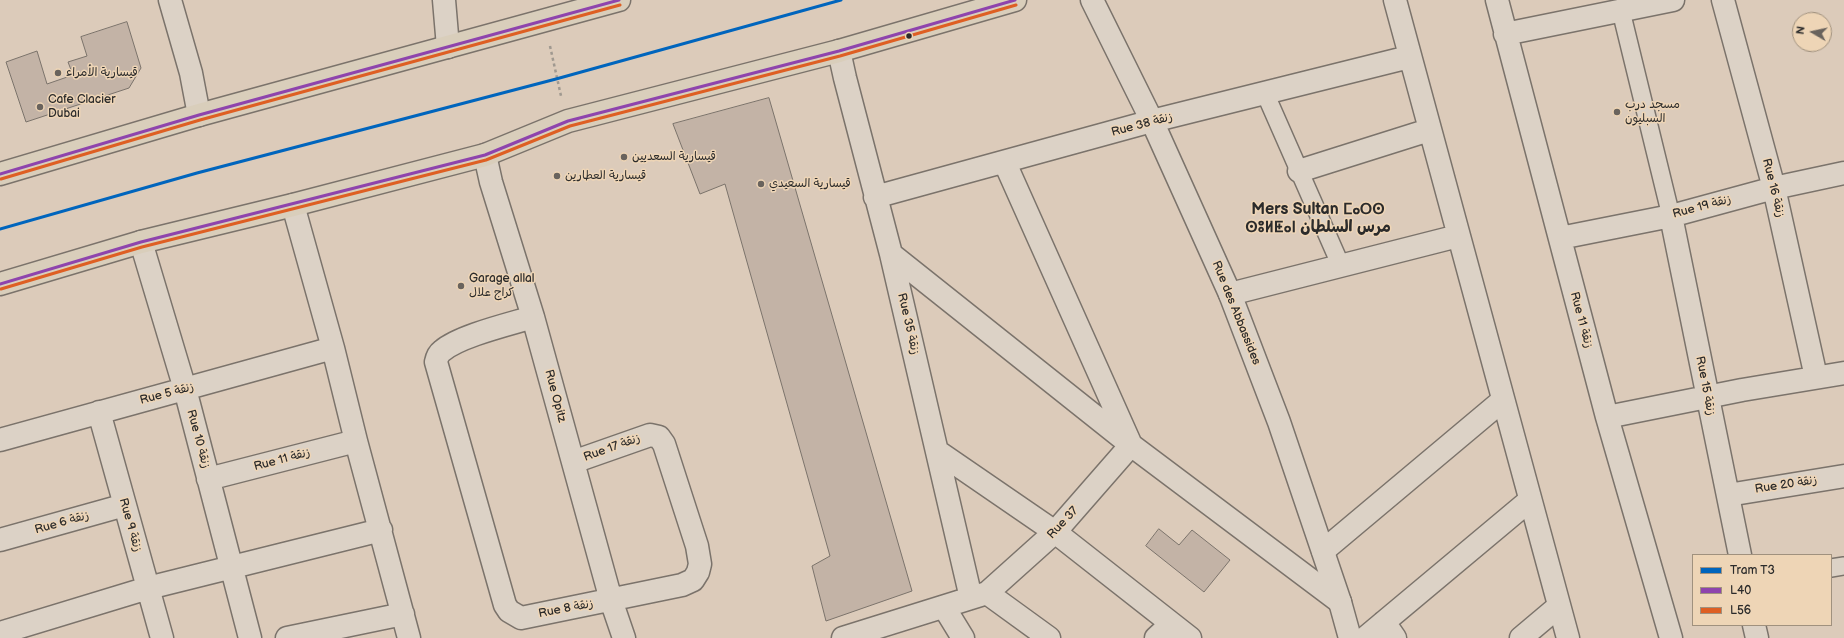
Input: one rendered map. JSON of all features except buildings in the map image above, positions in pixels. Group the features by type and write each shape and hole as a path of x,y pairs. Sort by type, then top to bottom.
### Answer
{"main road":[{"path":"0,174 199,114 619,0"},
{"path":"0,284 141,242 293,205 485,155 568,121 839,51 1015,0"}],"street":[{"path":"170,0 191,73 199,114"},
{"path":"444,0 448,47"},
{"name":"Rue des Abbassides","path":"1092,0 1152,121 1230,294 1279,422 1340,602 1350,638"},
{"path":"1395,0 1409,57 1568,638"},
{"name":"Rue 11 زنقة","path":"1497,0 1607,417 1671,638"},
{"path":"1505,34 1673,0"},
{"name":"Rue 16 زنقة","path":"1723,0 1774,188 1816,377"},
{"name":"Rue 35 زنقة","path":"839,51 875,197 891,254 937,451 979,595"},
{"name":"Rue 38 زنقة","path":"875,197 1005,163 1152,121 1409,57"},
{"path":"1299,171 1429,130"},
{"name":"Rue Opitz","path":"485,155 491,182 533,317 611,600 624,638"},
{"path":"1005,163 1131,445"},
{"name":"Rue 19 زنقة","path":"1560,238 1671,216 1774,188 1844,173"},
{"path":"293,205 334,348 356,441 409,638"},
{"name":"Rue 15 زنقة","path":"1671,216 1740,554"},
{"path":"1230,294 1458,236"},
{"name":"Rue 10 زنقة","path":"141,242 185,389 250,638"},
{"path":"891,254 1131,445 1340,602"},
{"name":"Rue 8 زنقة","path":"533,317 459,341 442,351 437,356 436,362 505,604 509,611 521,618 611,600"},
{"name":"Rue 5 زنقة","path":"0,440 334,348"},
{"path":"1607,417 1844,373"},
{"path":"1323,551 1503,400"},
{"name":"Rue 9 زنقة","path":"99,412 162,638"},
{"name":"Rue 17 زنقة","path":"573,462 650,435 660,437 664,444 699,558 700,564 698,572 693,580 682,585 611,600"},
{"name":"Rue 11 زنقة","path":"208,479 356,441"},
{"name":"Rue 37","path":"979,595 1055,532 1131,445"},
{"path":"937,451 1055,532 1164,631 1190,638"},
{"name":"Rue 20 زنقة","path":"1728,495 1844,476"},
{"path":"1365,638 1390,630 1530,500"},
{"name":"Rue 6 زنقة","path":"0,540 124,505"},
{"path":"0,633 148,588 381,530"},
{"path":"843,638 867,635 979,595 1049,638"},
{"path":"1521,638 1559,606"},
{"path":"944,607 963,638"},
{"path":"287,638 403,614"},
{"path":"1754,626 1757,638"}],"lane":[{"path":"1621,11 1671,216"},
{"path":"1266,93 1341,266"},
{"path":"1832,568 1844,566"}],"path":[{"path":"545,20 556,79 568,121"}],"tram line":[{"name":"T3","path":"0,229 197,173 556,79 841,0"}],"transit line":[{"name":"L40","path":"0,174 199,115 619,0"},
{"name":"L40","path":"0,284 141,242 485,155 568,121 839,51 1015,0"},
{"name":"L56","path":"1,179 200,120 620,5"},
{"name":"L56","path":"1,289 142,247 486,160 570,126 840,56 1016,5"}],"place":[{"name":"قيسارية الأمراء","path":"58,73"},
{"name":"Cafe Clacier Dubai","path":"40,107"},
{"name":"مسجد درب السبليون","path":"1617,112"},
{"name":"قيسارية السعديين","path":"624,157"},
{"name":"قيسارية العطارين","path":"557,176"},
{"name":"قيسارية السعيدي","path":"761,184"},
{"name":"Garage allal كراج علال","path":"461,286"}],"district":[{"name":"Mers Sultan ⵎⴰⵔⵙ ⵙⵓⵍⵟⴰⵏ مرس السلطان","path":"1318,219"}]}
